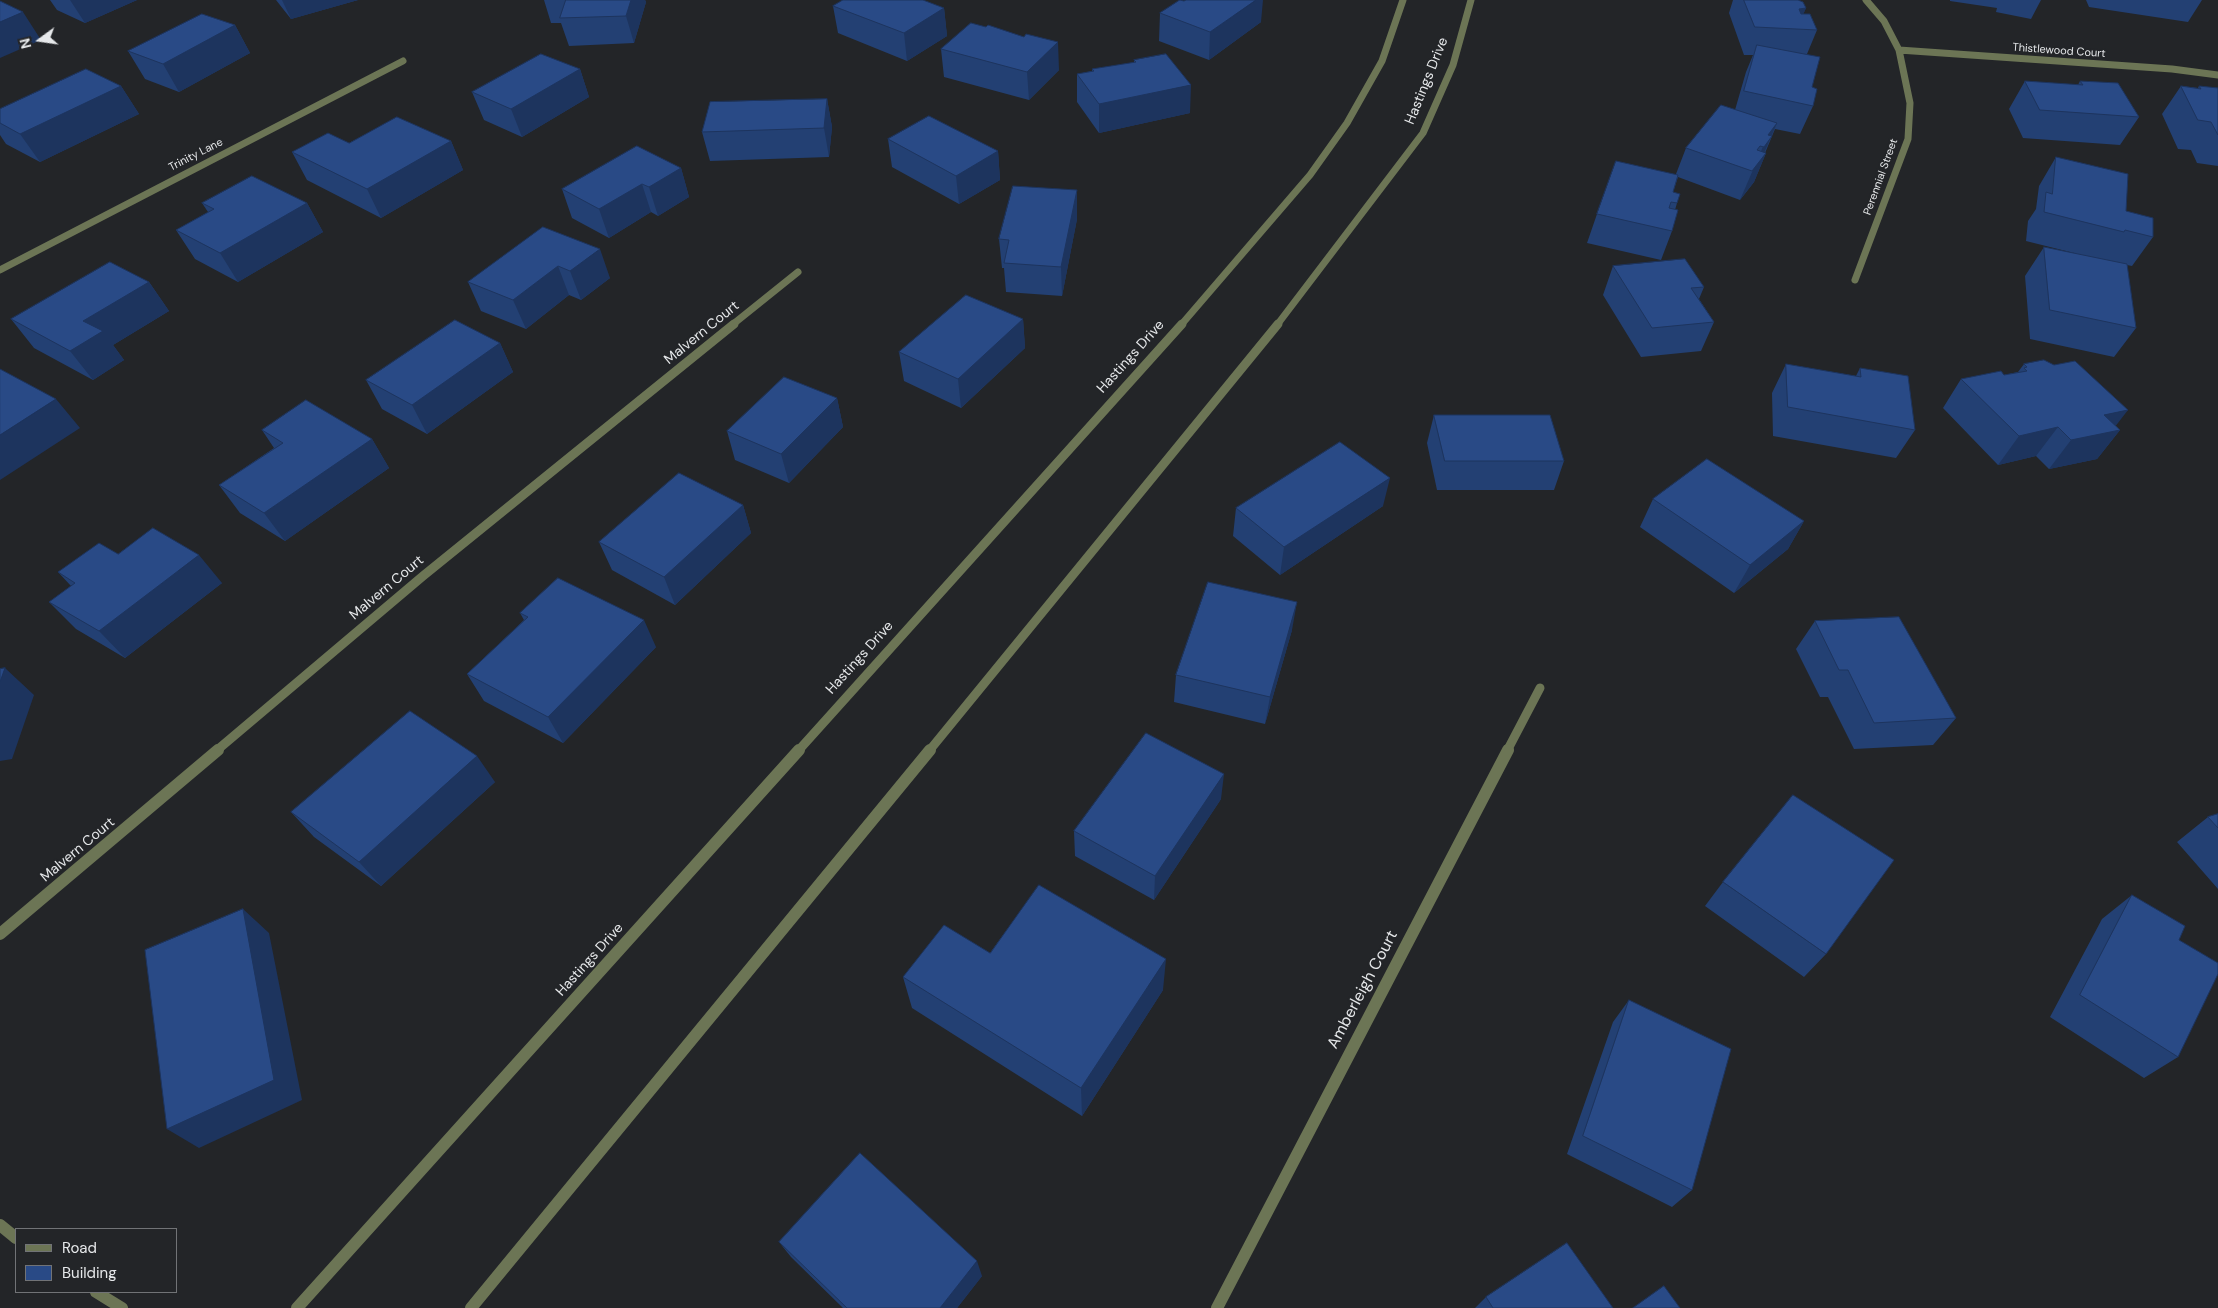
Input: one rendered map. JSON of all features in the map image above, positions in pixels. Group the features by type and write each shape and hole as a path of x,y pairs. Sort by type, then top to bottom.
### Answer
{"street":[{"name":"Hastings Drive","path":"297,1308 1190,315 1310,175 1347,122 1382,61 1403,0"},
{"name":"Hastings Drive","path":"471,1308 1264,344 1423,133 1453,65 1471,0"},
{"name":"Perennial Street","path":"1855,280 1908,139 1910,102 1899,50 1884,21 1866,0"},
{"name":"Thistlewood Court","path":"1899,50 2172,69 2218,75"},
{"name":"Trinity Lane","path":"0,270 403,61"},
{"name":"Malvern Court","path":"0,934 423,576 798,272"},
{"name":"Amberleigh Court","path":"1217,1308 1370,1011 1540,688"},
{"path":"0,1225 15,1237"},
{"path":"98,1293 122,1308"}],"building":[{"path":"566,0 631,0 626,16 560,18"},
{"path":"843,0 923,0 944,8 904,33 833,6"},
{"path":"1180,0 1256,0 1210,32 1160,13"},
{"path":"1744,0 1798,0 1803,2 1806,8 1799,9 1801,14 1810,14 1817,30 1755,27"},
{"path":"0,1 23,12 0,22"},
{"path":"202,14 235,25 163,64 128,51"},
{"path":"971,23 986,27 988,25 1024,37 1026,34 1058,42 1027,72 941,49"},
{"path":"1757,45 1820,57 1812,87 1817,89 1813,106 1744,91"},
{"path":"541,54 580,69 511,109 472,92"},
{"path":"1166,54 1191,85 1099,104 1077,74 1094,71 1092,69 1136,62 1134,60"},
{"path":"86,69 121,86 20,134 0,123 0,109"},
{"path":"2025,81 2083,85 2080,81 2118,83 2139,117 2040,110"},
{"path":"2181,86 2201,89 2199,86 2218,88 2218,135 2211,122 2198,120"},
{"path":"827,99 824,128 702,132 710,102"},
{"path":"1721,105 1777,123 1768,135 1772,136 1764,147 1760,146 1757,150 1766,153 1752,171 1686,148"},
{"path":"929,116 998,151 956,176 888,139"},
{"path":"397,117 451,141 367,189 292,152 328,133 349,143"},
{"path":"637,146 681,168 649,187 642,184 599,209 562,189"},
{"path":"2056,157 2128,174 2126,211 2153,218 2153,237 2125,230 2124,232 2044,212 2046,192 2052,194"},
{"path":"1616,161 1678,175 1673,192 1680,194 1677,203 1671,202 1669,208 1678,210 1672,231 1597,214"},
{"path":"252,176 307,203 220,253 176,230 214,209 202,203"},
{"path":"1013,186 1077,190 1061,267 1004,263 1009,240 999,239"},
{"path":"543,227 600,249 570,271 558,266 513,300 468,282"},
{"path":"2044,247 2127,264 2136,328 2050,310"},
{"path":"1685,259 1704,287 1691,288 1714,322 1652,328 1613,266"},
{"path":"110,262 149,282 83,321 103,331 70,351 11,319"},
{"path":"966,295 1023,319 958,379 899,352"},
{"path":"455,320 500,343 412,405 366,380"},
{"path":"2044,360 2054,365 2075,361 2128,410 2104,415 2120,430 2071,440 2058,427 2019,436 1961,379 2001,371 2004,375 2027,371 2024,368 2027,367 2024,364"},
{"path":"1786,364 1861,377 1860,368 1908,376 1915,430 1788,407"},
{"path":"0,369 56,399 0,435"},
{"path":"784,377 837,398 781,454 727,431"},
{"path":"306,400 372,439 264,513 219,485 283,443 262,430"},
{"path":"1434,415 1550,415 1564,461 1445,461"},
{"path":"1340,442 1390,478 1284,547 1236,508"},
{"path":"1707,459 1804,521 1750,565 1653,499"},
{"path":"679,473 743,505 664,577 599,542"},
{"path":"153,528 199,555 99,631 49,602 75,583 58,572 99,543 118,554"},
{"path":"558,578 644,620 548,717 467,674 528,617 520,613"},
{"path":"1208,582 1297,602 1270,697 1176,675"},
{"path":"1899,617 1956,718 1874,723 1848,670 1839,670 1815,621"},
{"path":"5,668 0,682 0,669"},
{"path":"410,711 477,756 359,862 291,812"},
{"path":"1146,733 1224,774 1155,876 1074,831"},
{"path":"1793,795 1894,860 1826,954 1723,882"},
{"path":"2218,814 2218,828 2208,817"},
{"path":"1039,885 1166,959 1081,1088 903,977 944,925 990,953"},
{"path":"2132,895 2185,926 2179,940 2218,963 2218,974 2178,1057 2080,995"},
{"path":"243,909 274,1080 167,1129 145,950"},
{"path":"1629,1000 1731,1049 1692,1190 1583,1136"},
{"path":"860,1153 977,1261 940,1308 847,1308 779,1242"},
{"path":"1567,1243 1613,1308 1493,1308 1486,1297"},
{"path":"1664,1286 1680,1308 1633,1308"}]}
